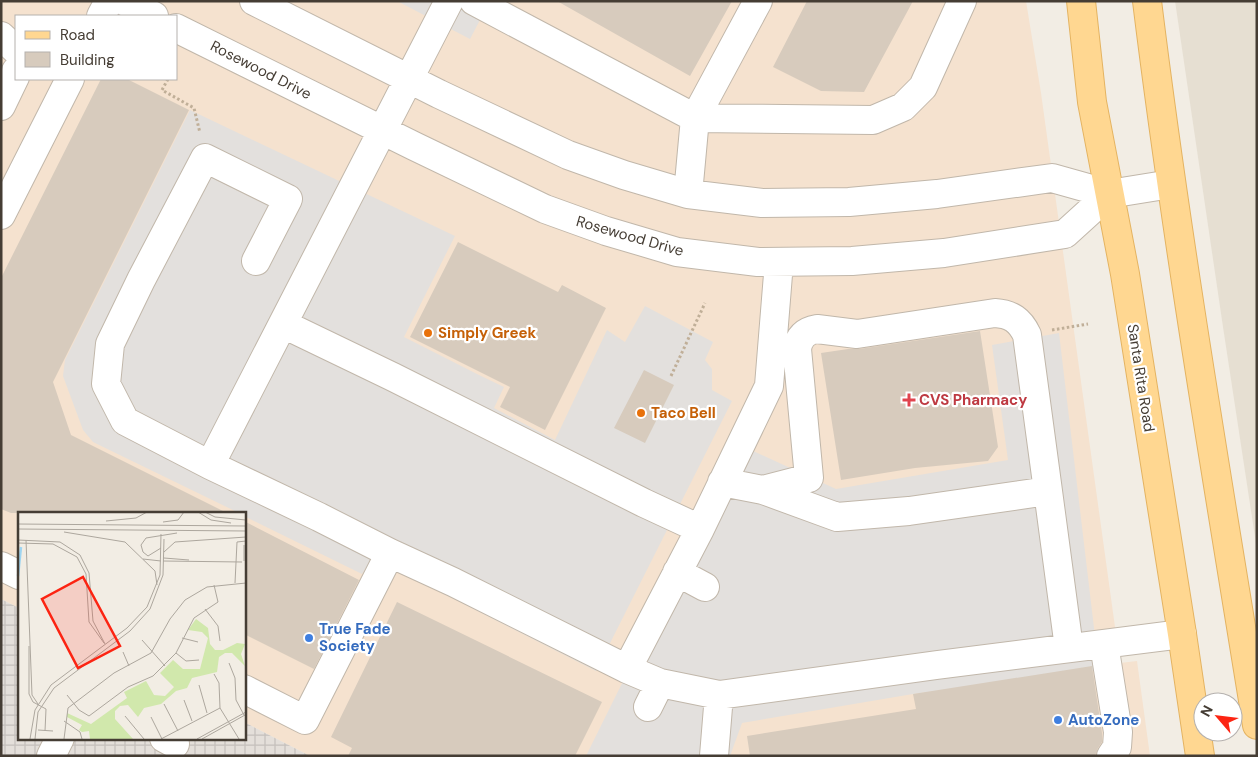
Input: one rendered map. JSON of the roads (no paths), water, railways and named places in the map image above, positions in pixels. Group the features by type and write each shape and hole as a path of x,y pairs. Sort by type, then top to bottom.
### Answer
{"main road":[{"name":"Santa Rita Road","path":"1081,1 1092,102 1125,274 1200,756"},
{"path":"1147,1 1182,263 1257,725"}],"street":[{"path":"102,15 109,1"},
{"path":"124,1 152,15"},
{"path":"254,1 409,79 568,155 624,175 688,194 762,203 849,202 937,194 1052,178 1109,194 1171,184"},
{"path":"210,465 449,1"},
{"path":"474,1 695,118 873,120 903,107 923,87 962,1"},
{"path":"688,194 695,118 758,1"},
{"name":"Rosewood Drive","path":"178,29 545,210 676,252 758,262 852,261 944,253 1065,234 1109,194"},
{"path":"1,36 15,49"},
{"path":"1,106 15,77"},
{"path":"1,215 69,80"},
{"path":"256,261 288,199 205,158 141,280 110,344 106,384 125,421 210,465 453,582 627,669 654,695 719,695 1182,634"},
{"path":"627,669 700,529 769,386 779,262"},
{"path":"763,490 809,478 797,349 798,343 805,333 817,329 857,334 995,312 1015,318 1023,326 1027,335 1068,648"},
{"path":"283,324 700,529"},
{"path":"722,482 763,490 837,517 909,511 1048,491"},
{"path":"245,690 304,720 390,553"},
{"path":"1,566 18,574"},
{"path":"677,572 705,587"},
{"path":"1104,644 1118,732 1117,747 1111,756"},
{"path":"714,749 719,695"},
{"path":"51,756 59,740"}],"place":[{"name":"Simply Greek","path":"428,333"},
{"name":"CVS Pharmacy","path":"909,400"},
{"name":"Taco Bell","path":"641,413"},
{"name":"True Fade Society","path":"309,638"},
{"name":"AutoZone","path":"1058,720"}]}
